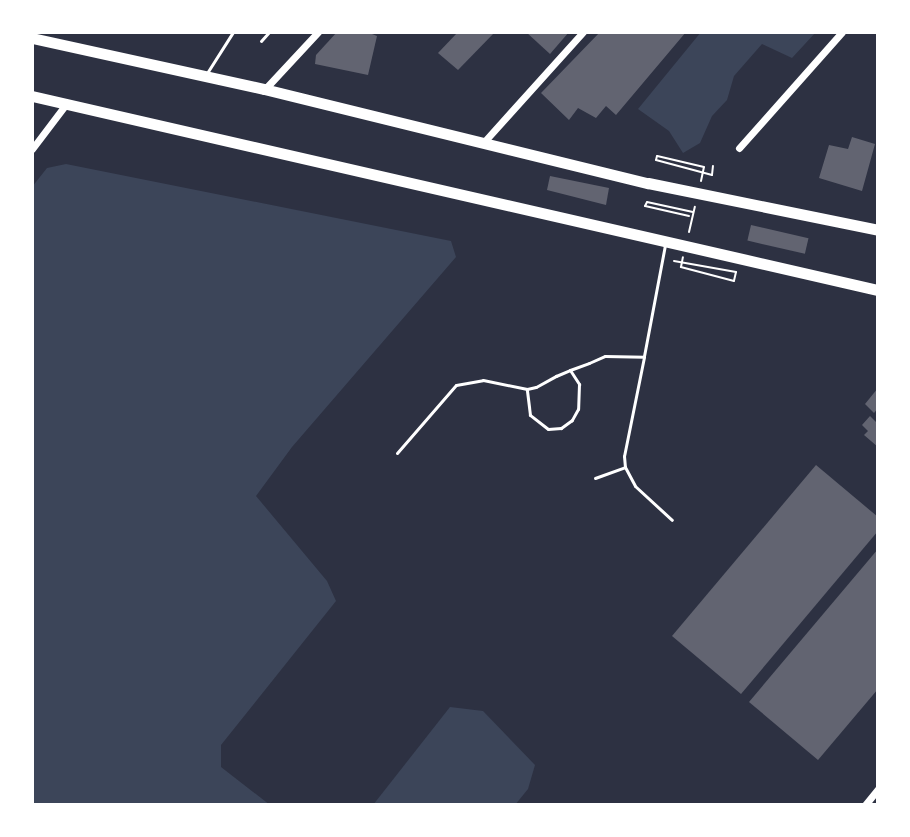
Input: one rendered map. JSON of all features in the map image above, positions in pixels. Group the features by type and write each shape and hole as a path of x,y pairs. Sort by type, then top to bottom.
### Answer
{"highway":[{"path":"32,38 264,89 648,183 878,230"},
{"path":"34,99 878,290"}],"street":[{"path":"264,89 318,32"},
{"path":"483,143 583,32"},
{"path":"739,148 842,32"},
{"path":"32,149 66,104"},
{"path":"865,805 878,789"}],"lane":[{"path":"205,76 233,32"},
{"path":"261,41 269,32"},
{"path":"665,241 624,456 625,467 635,486 672,520"},
{"path":"397,453 456,385 483,380 527,389 605,356 644,357"},
{"path":"527,389 526,403 537,423 548,429 561,428 572,420 581,396 570,370"},
{"path":"595,478 625,467"}],"path":[{"path":"701,182 704,167 657,156 656,160 712,175 713,166"},
{"path":"687,240 697,197"},
{"path":"689,216 645,206 647,202 694,212"},
{"path":"674,261 736,272 734,281 681,267 684,253"}],"shaded area":[{"path":"701,32 816,32 792,58 762,44 734,76 727,100 712,116 700,143 683,153 669,131 638,109"},
{"path":"66,164 451,241 456,257 292,447 256,496 327,581 336,601 221,745 221,767 270,805 32,805 32,187 47,168"},
{"path":"450,707 483,711 535,765 528,789 515,805 373,805"}],"building":[{"path":"337,32 367,32 377,36 368,75 315,64 316,55"},
{"path":"458,32 495,32 458,70 438,53"},
{"path":"526,32 569,32 550,54"},
{"path":"600,32 686,32 616,115 606,106 596,118 578,108 569,120 541,93"},
{"path":"852,137 875,144 862,191 819,178 829,145 848,149"},
{"path":"550,176 609,188 606,205 547,190"},
{"path":"751,225 808,238 805,254 747,241"},
{"path":"878,388 878,408 874,413 865,404"},
{"path":"870,416 878,424 878,447 864,435 868,431 862,425"},
{"path":"816,465 878,517 878,531 741,694 672,636"},
{"path":"878,549 878,689 818,760 749,702"}]}
